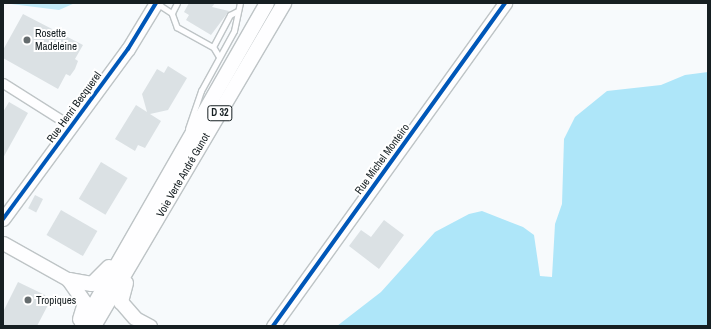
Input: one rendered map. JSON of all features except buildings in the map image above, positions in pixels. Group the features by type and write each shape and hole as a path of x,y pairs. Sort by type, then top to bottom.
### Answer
{"main road":[{"name":"Voie Verte André Gunot","path":"94,326 151,219 182,151 267,3"},
{"name":"Voie Verte André Gunot","path":"82,326 151,219 284,3"},
{"path":"69,280 87,284 99,280 134,226 151,219 154,234 121,294 123,306 135,318"},
{"path":"69,280 85,303 77,326"},
{"path":"97,326 113,315 135,318"}],"street":[{"name":"Rue Henri Becquerel","path":"3,219 136,37 156,3"},
{"name":"Rue Michel Monteiro","path":"273,326 505,3"},
{"path":"3,83 71,126"},
{"path":"3,243 69,280"},
{"path":"135,318 150,326"}],"lane":[{"path":"156,3 172,13 177,27 213,47 219,57"},
{"path":"172,13 177,3"},
{"path":"182,151 194,106 234,31 236,12 240,3"},
{"path":"213,47 230,15 236,12"}],"shaded area":[{"path":"3,3 75,3 59,10"},
{"path":"708,72 708,326 337,326 381,292 435,232 469,214 482,211 523,227 534,235 540,276 552,277 555,224 562,204 564,139 575,117 607,91 661,85 685,75"}],"cycle path":[{"path":"3,219 128,49 156,3"},
{"path":"273,326 505,3"}],"place":[{"name":"Rosette Madeleine","path":"27,40"},
{"name":"Tropiques","path":"28,300"}]}
